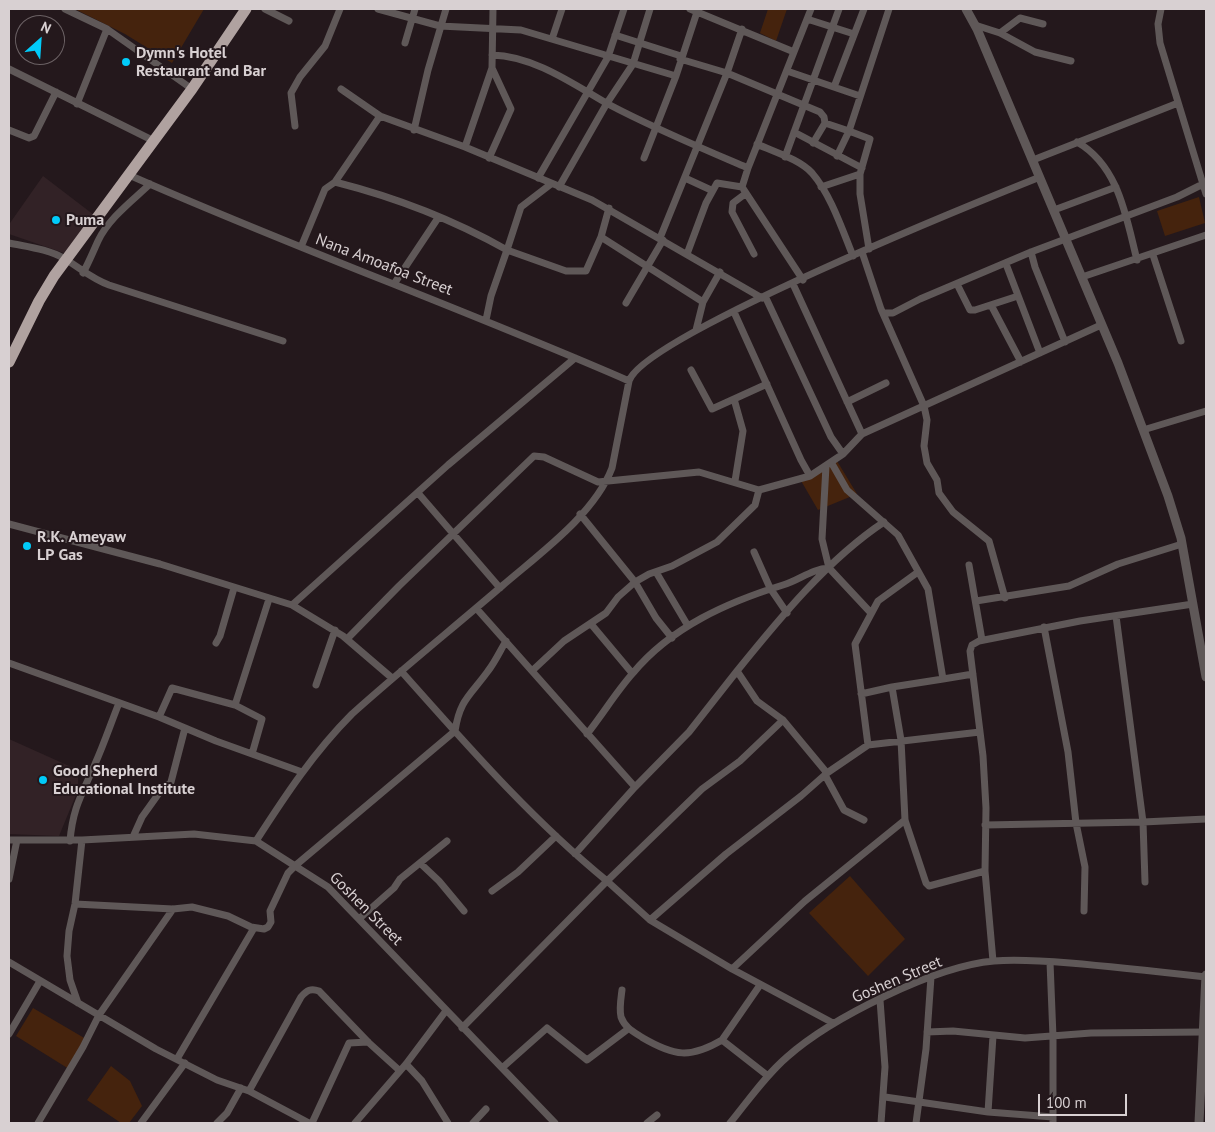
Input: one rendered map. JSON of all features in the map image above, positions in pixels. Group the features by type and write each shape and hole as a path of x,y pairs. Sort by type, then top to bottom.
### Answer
{"highway":[{"path":"9,362 39,301 66,260 192,89 246,9"}],"street":[{"path":"65,9 107,29 192,89"},
{"path":"265,9 289,21"},
{"path":"295,126 291,92 300,77 326,46 340,9"},
{"path":"378,9 390,10 440,26 521,30 676,76"},
{"path":"405,43 415,9"},
{"path":"414,130 446,9"},
{"path":"465,147 492,68 493,9"},
{"path":"552,39 562,9"},
{"path":"538,178 608,57 624,9"},
{"path":"559,187 633,64 650,9"},
{"path":"754,254 732,212 733,203 744,190 748,168 757,144 812,9"},
{"path":"785,157 812,78 839,9"},
{"path":"834,87 864,9"},
{"path":"837,156 849,131 889,9"},
{"path":"966,9 975,25 1066,238 1144,430 1168,496 1182,544 1206,676"},
{"path":"1161,9 1158,24 1160,43 1206,194"},
{"path":"644,158 676,76 695,10 794,52"},
{"path":"1000,34 1020,18 1042,24"},
{"path":"807,19 854,34"},
{"path":"975,25 1000,34 1035,52 1071,61"},
{"path":"77,104 107,29"},
{"path":"626,303 662,239 695,146 727,72 742,29"},
{"path":"615,35 727,72 779,92 823,113 825,123 813,143"},
{"path":"492,55 510,56 538,66 695,146 748,168"},
{"path":"489,158 512,109 492,68"},
{"path":"9,69 154,141"},
{"path":"787,70 860,96"},
{"path":"341,89 380,116 414,130 465,147 609,208 764,297 831,437 843,454"},
{"path":"9,130 28,138 34,136 56,92"},
{"path":"1033,160 1178,103"},
{"path":"301,247 325,189 334,182 380,116"},
{"path":"825,123 870,139 861,171 860,194 866,251 881,309 924,406 927,420 924,446 927,462 937,480 939,493 953,512 989,541 1005,598"},
{"path":"794,132 861,171"},
{"path":"1077,142 1088,148 1100,160 1116,187 1138,260"},
{"path":"757,144 785,157 811,173 820,187 853,256"},
{"path":"820,187 861,171"},
{"name":"Nana Amoafoa Street","path":"129,175 234,221 486,320 629,381"},
{"path":"256,841 302,772 342,724 392,678 500,588 596,498 607,482 612,468 629,381 631,376 640,367 696,330 764,297 853,256 1040,177"},
{"path":"685,178 711,190"},
{"path":"334,182 381,195 481,235 507,250 566,271 586,271 601,237 609,208"},
{"path":"688,254 711,190 717,183 744,190 803,280"},
{"path":"83,273 92,257 98,240 114,219 150,184"},
{"path":"486,320 491,296 521,207 551,184"},
{"path":"884,313 894,313 1031,252 1177,197 1203,184"},
{"path":"1054,210 1116,187"},
{"path":"394,284 438,218"},
{"path":"1082,277 1153,255 1206,235"},
{"path":"601,237 703,302"},
{"path":"9,243 51,253 66,260 83,273 109,285 283,340"},
{"path":"1031,252 1034,267 1065,342"},
{"path":"1153,255 1181,341"},
{"path":"1006,264 1040,353"},
{"path":"696,330 703,302 720,272"},
{"path":"793,284 862,434"},
{"path":"957,284 970,310 1018,296"},
{"path":"991,305 1021,362"},
{"path":"734,312 800,460 810,476"},
{"path":"347,639 454,532 534,456 544,457 591,480 607,482 699,472 736,481 759,490 810,476 843,454 862,434 1101,325"},
{"path":"292,605 448,465 575,358"},
{"path":"691,370 712,409 767,384"},
{"path":"847,402 886,383"},
{"path":"734,399 743,431 736,481"},
{"path":"1144,430 1206,411"},
{"path":"829,464 847,490 898,535 928,589 943,679"},
{"path":"829,464 822,539 830,568 871,613"},
{"path":"533,670 564,641 606,612 618,596 635,582 672,566 717,542 755,505 759,490"},
{"path":"418,493 454,532 500,588"},
{"path":"580,514 635,582 672,638"},
{"path":"575,854 635,787 689,732 737,671 787,613 846,552 884,522"},
{"path":"9,524 160,564 292,605 335,630 392,678"},
{"path":"976,601 1005,598 1069,586 1118,564 1182,544"},
{"path":"754,552 770,588 787,613"},
{"path":"969,565 982,640"},
{"path":"587,734 632,673 688,626 711,613 770,588 784,585 812,571 830,568"},
{"path":"656,572 688,626"},
{"path":"868,745 855,644 878,601 918,572"},
{"path":"216,643 220,636 234,588"},
{"path":"235,704 269,598"},
{"path":"993,961 984,871 985,825 980,732 970,651 972,645 982,640 1044,627 1193,604"},
{"path":"476,608 635,787"},
{"path":"1116,616 1143,822 1145,882"},
{"path":"591,624 632,673"},
{"path":"1044,627 1068,752 1076,823 1085,867 1084,911"},
{"path":"316,685 335,630"},
{"path":"75,904 173,910 192,907 211,910 254,928 268,927 270,911 288,873 352,815 455,732 457,717 468,694 490,669 506,641"},
{"path":"9,663 159,717 302,772"},
{"path":"401,671 455,732 556,836 650,920 760,985 833,1023"},
{"path":"737,671 757,701 783,720 826,774 844,810 864,820"},
{"path":"861,694 973,674"},
{"path":"892,687 900,740 904,820 926,883 929,886 984,871"},
{"path":"159,717 172,688 235,704 262,719 252,754"},
{"path":"70,841 73,817 79,796 94,766 119,703"},
{"path":"462,1028 607,881 702,789 740,762 783,720"},
{"path":"133,837 142,817 162,789 171,782 185,728"},
{"path":"650,920 726,854 801,796 826,774 868,745 980,732"},
{"path":"985,825 1206,819"},
{"path":"732,969 805,901 904,820"},
{"name":"Goshen Street","path":"13,840 70,841 194,834 256,841 328,887 446,1012 555,1123"},
{"path":"492,892 518,872 556,836"},
{"path":"9,879 13,840"},
{"path":"78,1003 70,980 67,956 68,931 75,904 82,840"},
{"path":"359,919 447,841"},
{"path":"420,863 439,881 464,912"},
{"path":"38,1123 83,1048 99,1014 173,910"},
{"path":"177,1059 254,928"},
{"name":"Goshen Street","path":"730,1123 768,1076 809,1038 833,1023 931,977 993,961 1050,962 1206,976"},
{"path":"9,962 177,1059 217,1080 249,1091 310,1123 349,1043 368,1042"},
{"path":"885,1097 1053,1120 1053,1037 1050,962"},
{"path":"1200,1123 1206,976"},
{"path":"916,1123 927,1032 931,977"},
{"path":"9,1034 40,981"},
{"path":"622,990 620,1013 628,1029 662,1049 672,1052 703,1051 722,1040 760,985"},
{"path":"249,1091 283,1027 306,990 313,989 319,991 368,1042 400,1071"},
{"path":"880,1000 885,1097 881,1123"},
{"path":"355,1123 406,1064 446,1012"},
{"path":"502,1068 547,1028 553,1030 588,1060 628,1029"},
{"path":"927,1032 946,1030 993,1036 1053,1037 1090,1033 1204,1032"},
{"path":"988,1112 993,1036"},
{"path":"722,1040 768,1076"},
{"path":"141,1123 185,1063"},
{"path":"406,1064 422,1081 448,1123"},
{"path":"217,1123 227,1113 241,1088"},
{"path":"473,1123 486,1109"},
{"path":"647,1123 657,1116"}],"shaded area":[{"path":"75,9 204,9 172,63 125,34"},
{"path":"768,9 787,9 776,41 760,33"},
{"path":"43,176 94,215 64,253 9,234 10,223"},
{"path":"1199,197 1205,223 1165,236 1157,211"},
{"path":"837,461 857,494 818,510 800,479"},
{"name":"Good Shepherd Educational Institute","path":"9,739 78,770 78,790 59,836 9,834"},
{"path":"850,876 905,939 868,976 809,913"},
{"path":"33,1008 86,1039 69,1069 16,1036"},
{"path":"111,1066 130,1081 142,1106 129,1123 121,1123 87,1100"}],"place":[{"name":"Dymn's Hotel Restaurant and Bar","path":"126,62"},
{"name":"Puma","path":"56,220"},
{"name":"R.K. Ameyaw LP Gas","path":"27,546"},
{"name":"Good Shepherd Educational Institute","path":"43,780"}]}
